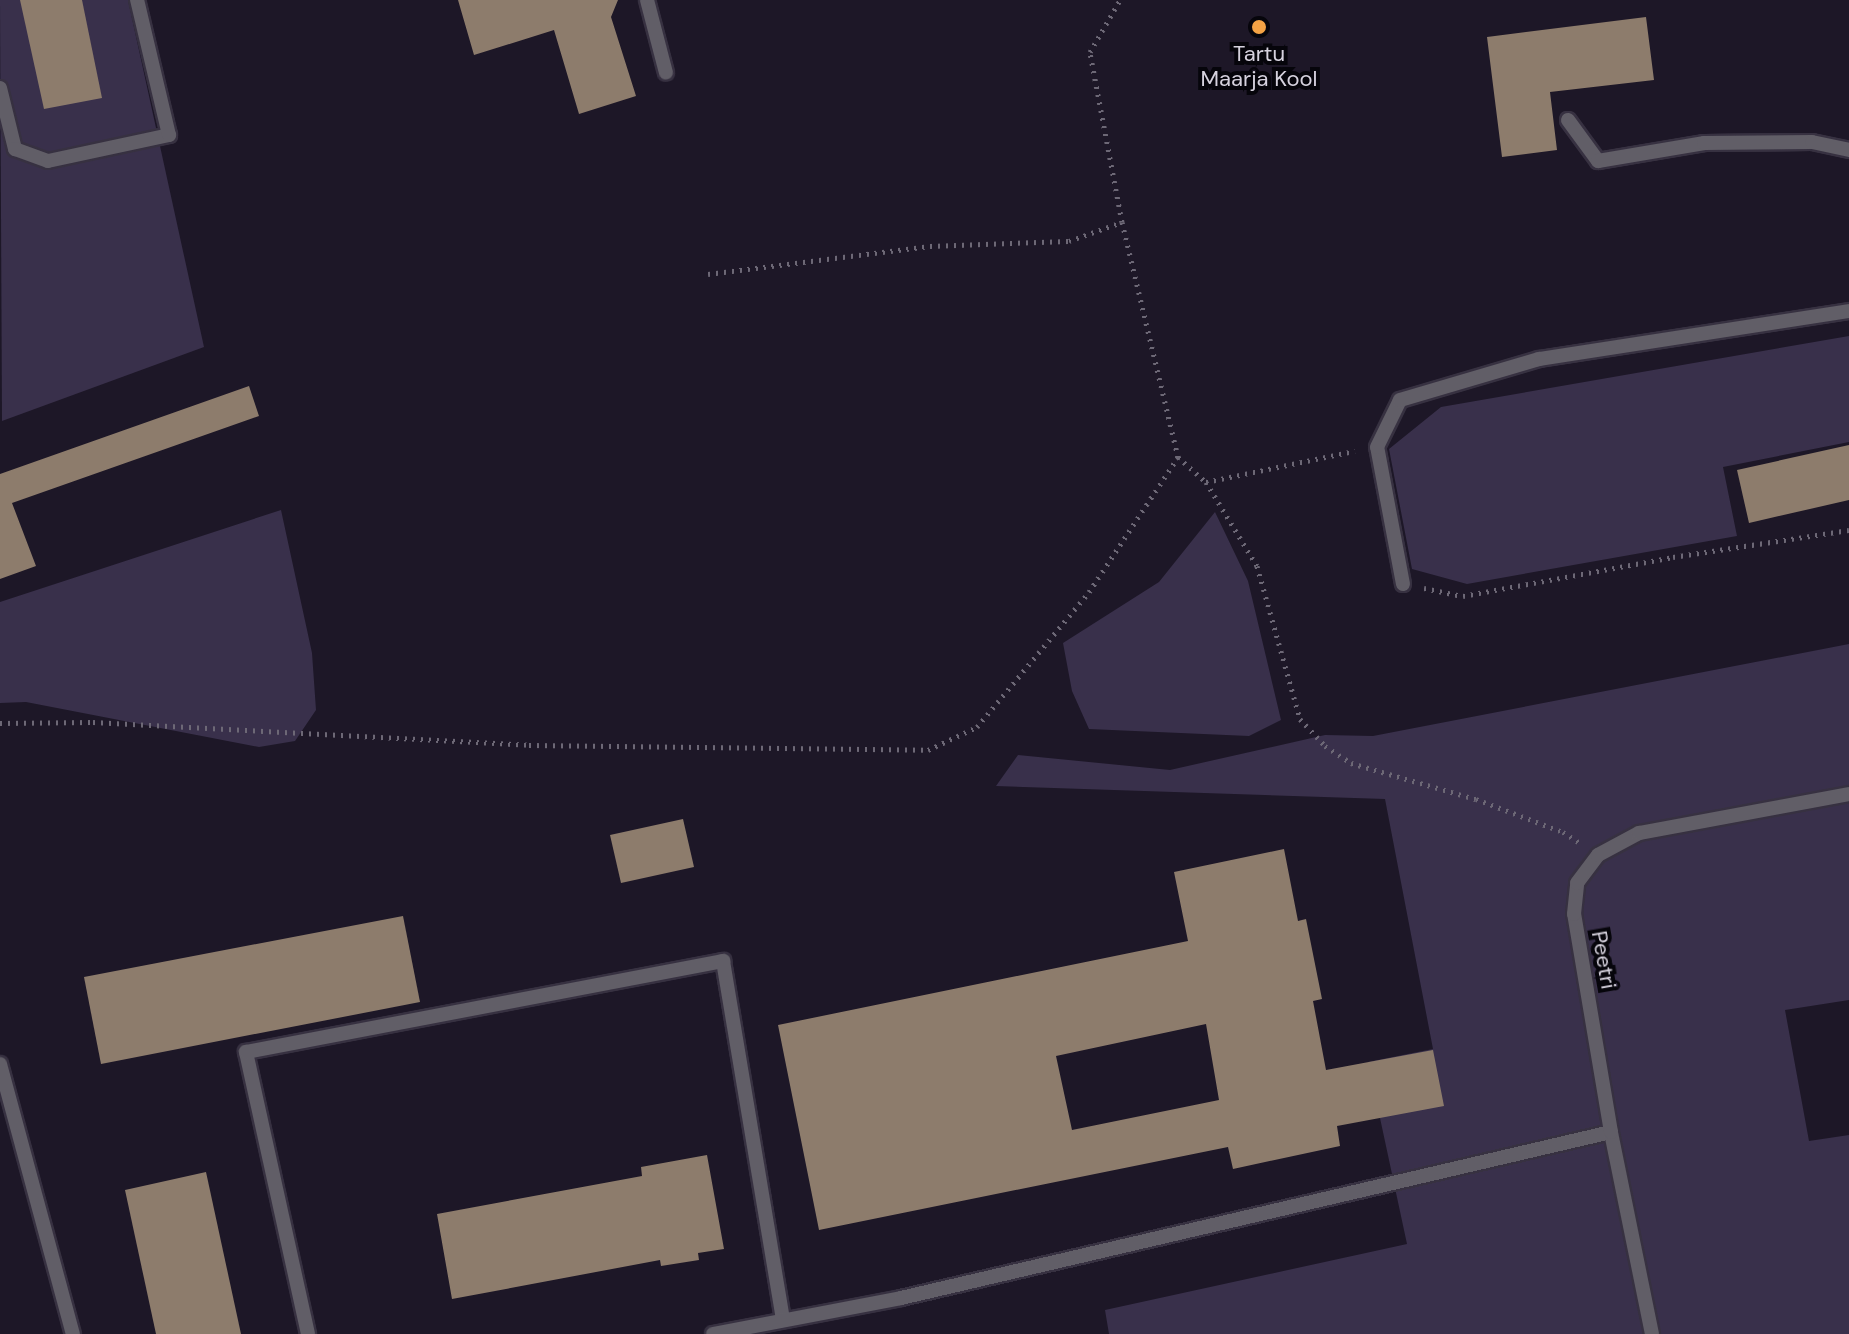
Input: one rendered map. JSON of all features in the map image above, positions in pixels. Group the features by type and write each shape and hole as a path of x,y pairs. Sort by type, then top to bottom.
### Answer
{"lane":[{"path":"0,88 15,149 48,161 169,135 137,0"},
{"path":"647,0 666,73"},
{"path":"1568,120 1598,161 1704,143 1812,142 1849,150"},
{"path":"1403,584 1377,447 1400,400 1539,359 1849,311"},
{"name":"Peetri","path":"1652,1334 1611,1132 1574,914 1577,883 1598,855 1639,833 1849,794"},
{"path":"308,1334 246,1052 723,961 783,1320"},
{"path":"0,1064 73,1334"},
{"path":"713,1334 901,1298 1611,1132"}],"path":[{"path":"1120,0 1090,52 1122,222 1178,457 1206,482 1257,566 1300,719 1325,746 1351,763 1476,799 1563,832 1598,855"},
{"path":"708,274 930,246 1069,241 1122,222"},
{"path":"1206,482 1377,447"},
{"path":"0,723 93,722 529,745 928,750 977,727 1089,592 1178,457"},
{"path":"1403,584 1463,596 1673,557 1849,530"}],"shaded area":[{"path":"0,0 128,0 204,347 2,421"},
{"path":"1849,336 1849,442 1723,467 1737,536 1467,584 1412,569 1389,449 1441,407"},
{"path":"281,510 312,653 316,710 295,741 259,747 26,702 0,703 0,602"},
{"path":"1215,512 1248,581 1281,720 1249,736 1089,729 1072,691 1063,643 1159,582"},
{"path":"1849,644 1849,1000 1785,1010 1809,1141 1849,1135 1849,1334 1109,1334 1105,1310 1407,1244 1368,1062 1433,1049 1385,799 996,786 1018,755 1170,770 1325,735 1373,736"}],"building":[{"path":"20,0 82,0 102,98 44,109"},
{"path":"458,0 618,0 611,17 636,96 579,114 554,30 474,55"},
{"path":"1646,17 1654,80 1550,92 1557,150 1502,157 1487,37"},
{"path":"249,386 259,416 12,503 36,566 0,579 0,474"},
{"path":"1849,445 1849,500 1749,523 1737,470"},
{"path":"683,819 694,867 621,883 610,835"},
{"path":"1284,849 1298,921 1306,919 1322,999 1313,1001 1326,1070 1433,1050 1444,1106 1337,1126 1340,1146 1233,1169 1228,1147 819,1230 778,1025 1188,941 1174,872","holes":["1206,1024 1219,1100 1072,1130 1056,1056"]},
{"path":"403,916 420,1002 101,1064 84,977"},
{"path":"707,1155 724,1249 698,1253 699,1260 661,1266 660,1260 452,1299 437,1214 642,1176 641,1167"},
{"path":"206,1172 241,1334 156,1334 125,1190"}],"place":[{"name":"Tartu Maarja Kool","path":"1259,27"}]}
